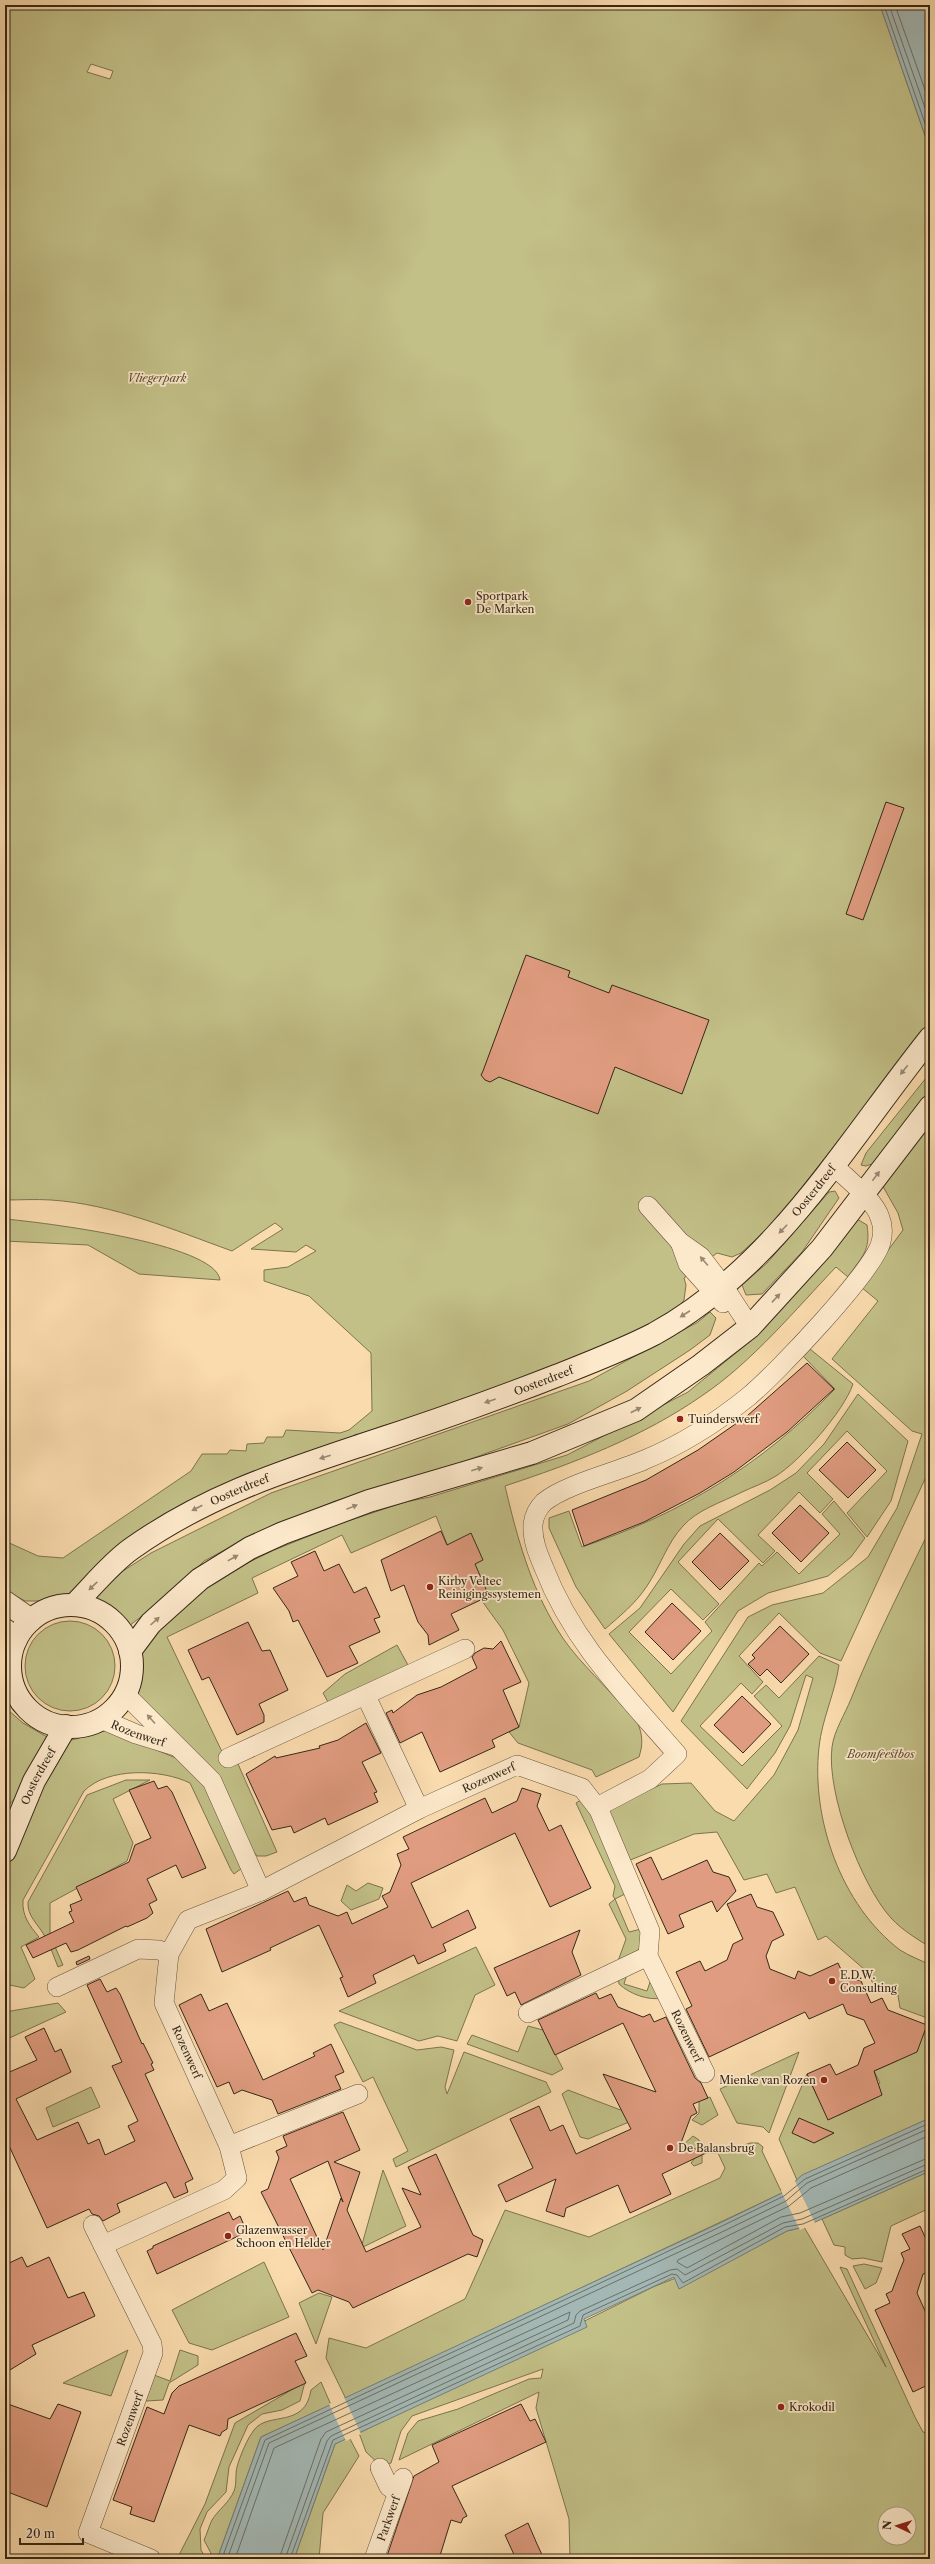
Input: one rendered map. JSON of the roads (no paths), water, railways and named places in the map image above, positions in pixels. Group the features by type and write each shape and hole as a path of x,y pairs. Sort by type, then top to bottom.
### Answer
{"main road":[{"name":"Oosterdreef","path":"74,1605 129,1551 206,1504 244,1485 507,1395 588,1364 653,1334 719,1291 787,1224 930,1038"},
{"path":"130,1651 151,1623 200,1579 215,1568 250,1548 283,1533 369,1501 532,1453 636,1410 702,1365 750,1327 822,1248 930,1107"},
{"path":"5,1602 31,1620"},
{"path":"74,1605 99,1611 110,1618 126,1639 130,1651 132,1673 125,1694 111,1712 101,1719 84,1725 66,1726 44,1720 25,1706 14,1685 10,1667 11,1635 31,1620 51,1608 74,1605"},
{"path":"5,1706 14,1685"},
{"name":"Oosterdreef","path":"5,1851 34,1781 66,1726"}],"street":[{"path":"597,1807 650,1779 678,1754 608,1675 570,1625 556,1600 534,1542 533,1523 538,1509 546,1501 566,1490 645,1460 708,1426 748,1396 774,1373 870,1264 881,1243 882,1226 880,1215 862,1194 833,1165"},
{"path":"648,1206 680,1242 701,1257 719,1291 750,1327"},
{"path":"228,1758 366,1696 465,1649"},
{"name":"Rozenwerf","path":"125,1694 175,1746 212,1781 261,1890"},
{"path":"366,1696 419,1809"},
{"name":"Rozenwerf","path":"101,1719 136,1734 175,1746"},
{"name":"Rozenwerf","path":"103,2244 224,2190 237,2178 229,2146 164,2003 170,1954 188,1920 261,1890 419,1809 517,1765 582,1788 597,1807 650,1931 648,1956 706,2073"},
{"path":"57,1987 138,1949 160,1950 170,1954"},
{"path":"528,2013 648,1956"},
{"path":"229,2146 358,2094"},
{"name":"Rozenwerf","path":"93,2225 152,2344 153,2352 88,2534 151,2559"},
{"name":"Parkwerf","path":"374,2559 396,2482 380,2468"}],"water":[{"path":"880,5 930,5 930,150"},
{"path":"930,2118 930,2171 804,2227 787,2231 679,2289 674,2277 584,2319 587,2327 335,2444 294,2559 220,2559 219,2554 261,2437 720,2223 782,2193 802,2175"}],"place":[{"name":"Sportpark De Marken","path":"468,602"},
{"name":"Tuinderswerf","path":"680,1419"},
{"name":"Kirby Veltec Reinigingssystemen","path":"430,1587"},
{"name":"E.D.W. Consulting","path":"832,1981"},
{"name":"Mienke van Rozen","path":"824,2080"},
{"name":"De Balansbrug","path":"670,2148"},
{"name":"Glazenwasser Schoon en Helder","path":"228,2236"},
{"name":"Krokodil","path":"781,2407"}],"park label":[{"name":"Vliegerpark","path":"157,378"},
{"name":"Boomfeestbos","path":"881,1754"}]}
